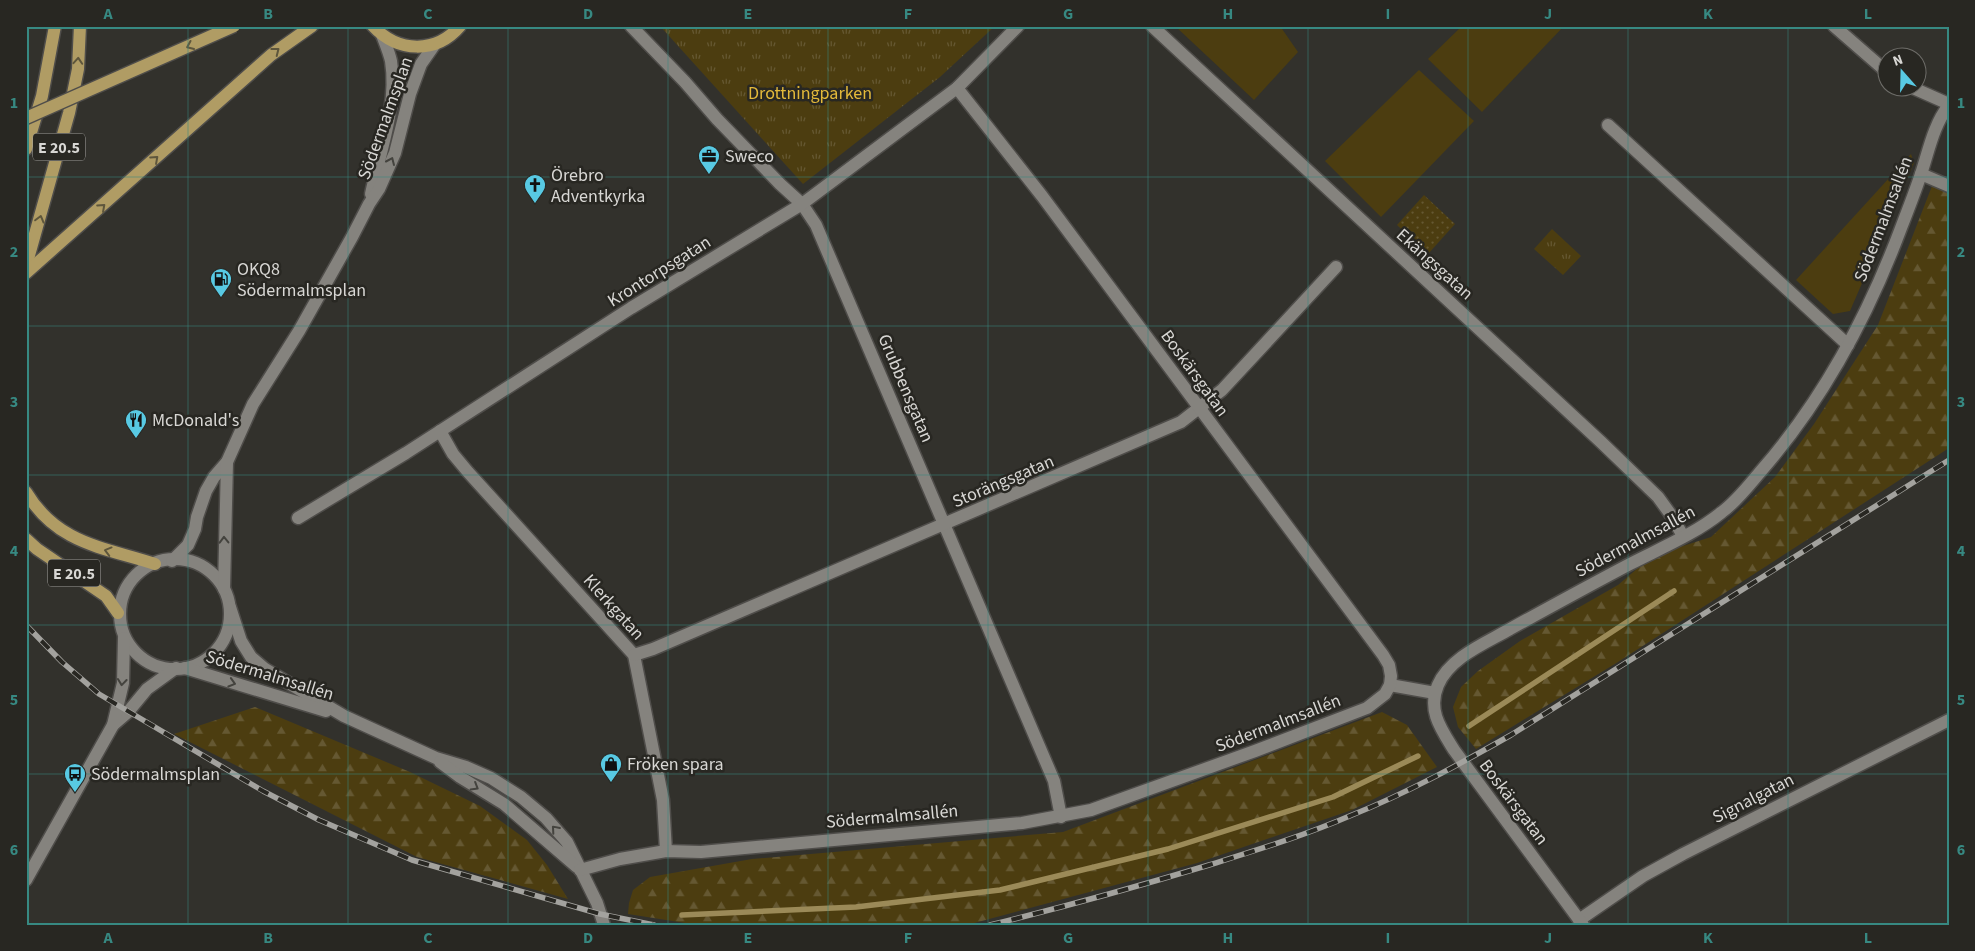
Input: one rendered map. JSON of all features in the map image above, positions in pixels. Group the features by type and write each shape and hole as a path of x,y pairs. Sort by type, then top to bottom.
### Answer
{"main road":[{"name":"E 20.5","path":"26,149 42,96 55,26"},
{"name":"E 20.5","path":"26,266 69,113 78,69 80,26"},
{"path":"26,118 234,26"},
{"path":"26,274 271,55 312,26"},
{"path":"375,29 402,45 419,47 435,44 446,39 460,26"},
{"name":"E 20.5","path":"26,492 49,521 74,538 108,552 130,556 155,564"},
{"name":"E 20.5","path":"26,539 37,549 106,596 118,613"}],"street":[{"name":"Grubbensgatan","path":"631,26 685,82 717,119 802,204 816,225 1054,781 1061,817"},
{"name":"Krontorpsgatan","path":"298,518 440,431 631,308 802,204 957,88 1018,26"},
{"name":"Ekängsgatan","path":"1152,26 1601,442 1658,497 1683,536"},
{"path":"1834,26 1878,64"},
{"name":"Södermalmsplan","path":"368,204 389,114 392,85 391,59 375,29"},
{"name":"Södermalmsplan","path":"172,560 188,545 195,529 206,491 226,462 253,404 302,325 352,237 368,204 379,189 395,153 410,94 421,64 435,44"},
{"name":"Boskärsgatan","path":"957,88 1042,196 1383,655 1389,666 1390,685"},
{"path":"1928,95 1949,105"},
{"name":"Södermalmsallén","path":"1435,693 1445,674 1455,663 1472,651 1569,596 1702,527 1726,509 1779,451 1827,384 1878,284 1921,174 1932,134 1949,105"},
{"path":"1608,125 1848,345"},
{"path":"1921,174 1949,186"},
{"name":"Storängsgatan","path":"634,655 653,649 1181,422 1222,390 1336,267"},
{"name":"Klerkgatan","path":"440,431 453,454 468,472 634,655 663,800 666,851"},
{"name":"Södermalmsplan","path":"224,589 226,462"},
{"name":"Södermalmsplan","path":"180,559 198,564 213,573 224,589 230,607 231,619 228,633 221,647 215,653 200,663 180,668 159,668 134,653 124,638 118,613 122,591 128,582 155,564 172,560 180,559"},
{"name":"Södermalmsallén","path":"230,607 240,641 251,657 278,677 344,716 436,758 466,767 491,778 521,797 546,818 567,842 580,870 620,859 666,851 700,852 1022,823 1061,817 1100,807 1367,708 1385,694 1390,685"},
{"path":"26,880 113,725 123,683 124,638"},
{"name":"Södermalmsallén","path":"180,668 344,716"},
{"path":"113,725 128,712 147,689 180,668"},
{"path":"1390,685 1435,693"},
{"name":"Boskärsgatan","path":"1435,693 1434,708 1436,719 1454,750 1581,922"},
{"name":"Signalgatan","path":"1581,922 1643,876 1683,854 1949,720"},
{"path":"580,870 597,903 604,925"}],"green space":[{"name":"Drottningparken","path":"660,26 995,26 940,77 803,184"},
{"path":"1175,26 1280,26 1298,52 1254,100"},
{"path":"1462,26 1564,26 1482,112 1428,59"},
{"path":"1419,70 1474,121 1381,217 1325,161"},
{"path":"1911,154 1914,163 1850,311 1833,314 1796,280"},
{"path":"1932,186 1949,194 1949,448 1618,662 1476,749 1458,727 1453,707 1461,687 1478,671 1520,641 1618,585 1652,556 1711,537 1775,477 1814,424 1878,325"},
{"path":"1424,195 1455,224 1428,254 1397,225"},
{"path":"1552,229 1581,256 1563,275 1534,249"},
{"path":"255,707 410,772 480,806 527,840 547,865 568,899 417,857 174,734"},
{"path":"1382,712 1407,725 1437,767 1352,810 1197,863 967,925 698,925 628,914 633,890 650,877 752,859 1063,832"}],"waterway":[{"path":"1469,726 1674,591"},
{"path":"682,915 856,907 1000,890 1168,849 1333,797 1418,756"}],"railway":[{"path":"990,925 1127,889 1263,848 1335,822 1413,788 1511,735 1949,460"},
{"path":"26,625 62,662 99,694 263,791 319,820 412,860 600,914 654,925"}],"place":[{"name":"Sweco","path":"709,175"},
{"name":"Örebro Adventkyrka","path":"535,204"},
{"name":"OKQ8 Södermalmsplan","path":"221,298"},
{"name":"McDonald's","path":"136,439"},
{"name":"Fröken spara","path":"611,783"},
{"name":"Södermalmsplan","path":"75,793"}]}
